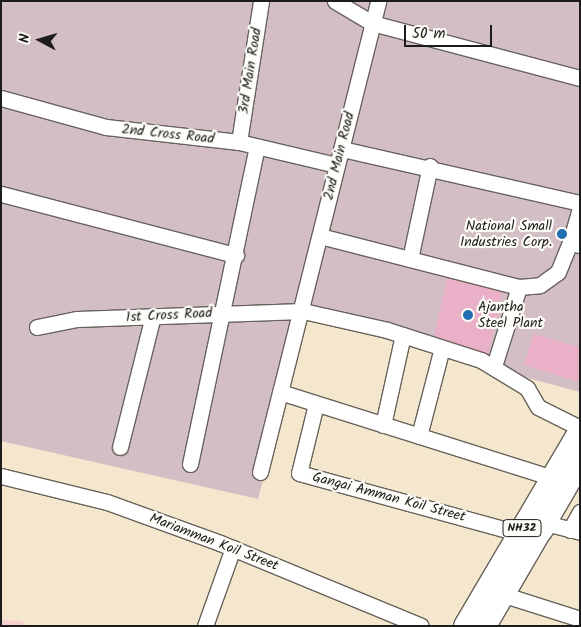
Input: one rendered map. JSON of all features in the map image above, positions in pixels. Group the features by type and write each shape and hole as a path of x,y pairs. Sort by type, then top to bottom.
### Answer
{"highway":[{"name":"NH32","path":"485,626 519,533 580,430"},
{"name":"NH32","path":"465,626 498,594 580,462"}],"street":[{"name":"3rd Main Road","path":"239,142 261,1"},
{"path":"335,1 372,24 580,78"},
{"name":"2nd Main Road","path":"260,472 303,311 336,165 342,149 378,1"},
{"name":"2nd Cross Road","path":"1,98 106,127 239,142 336,165"},
{"path":"190,464 236,255 256,147"},
{"path":"342,149 430,166 580,203"},
{"path":"410,259 430,166"},
{"path":"1,194 236,255"},
{"path":"320,236 519,287 540,285 558,272 575,244 580,208"},
{"path":"494,366 519,287"},
{"name":"1st Cross Road","path":"37,327 77,319 224,312 303,311 403,335 494,366 527,388 538,407 580,430"},
{"path":"120,447 153,316"},
{"path":"383,425 403,335"},
{"path":"419,436 442,348"},
{"path":"280,392 552,478"},
{"name":"Gangai Amman Koil Street","path":"316,404 299,473 519,533"},
{"name":"Mariamman Koil Street","path":"1,476 88,495 233,548 421,626"},
{"path":"580,512 575,531 549,524 498,594 580,619"},
{"path":"205,626 233,548"}],"shaded area":[{"path":"1,1 580,1 580,392 305,318 258,499 1,441"},
{"path":"1,620 22,621 26,626 1,626"}],"building":[{"name":"Ajantha Steel Plant","path":"448,275 504,288 488,354 433,341"},
{"path":"533,334 580,347 578,382 524,365"}],"place":[{"name":"National Small Industries Corp.","path":"562,234"},
{"name":"Ajantha Steel Plant","path":"468,315"}]}
